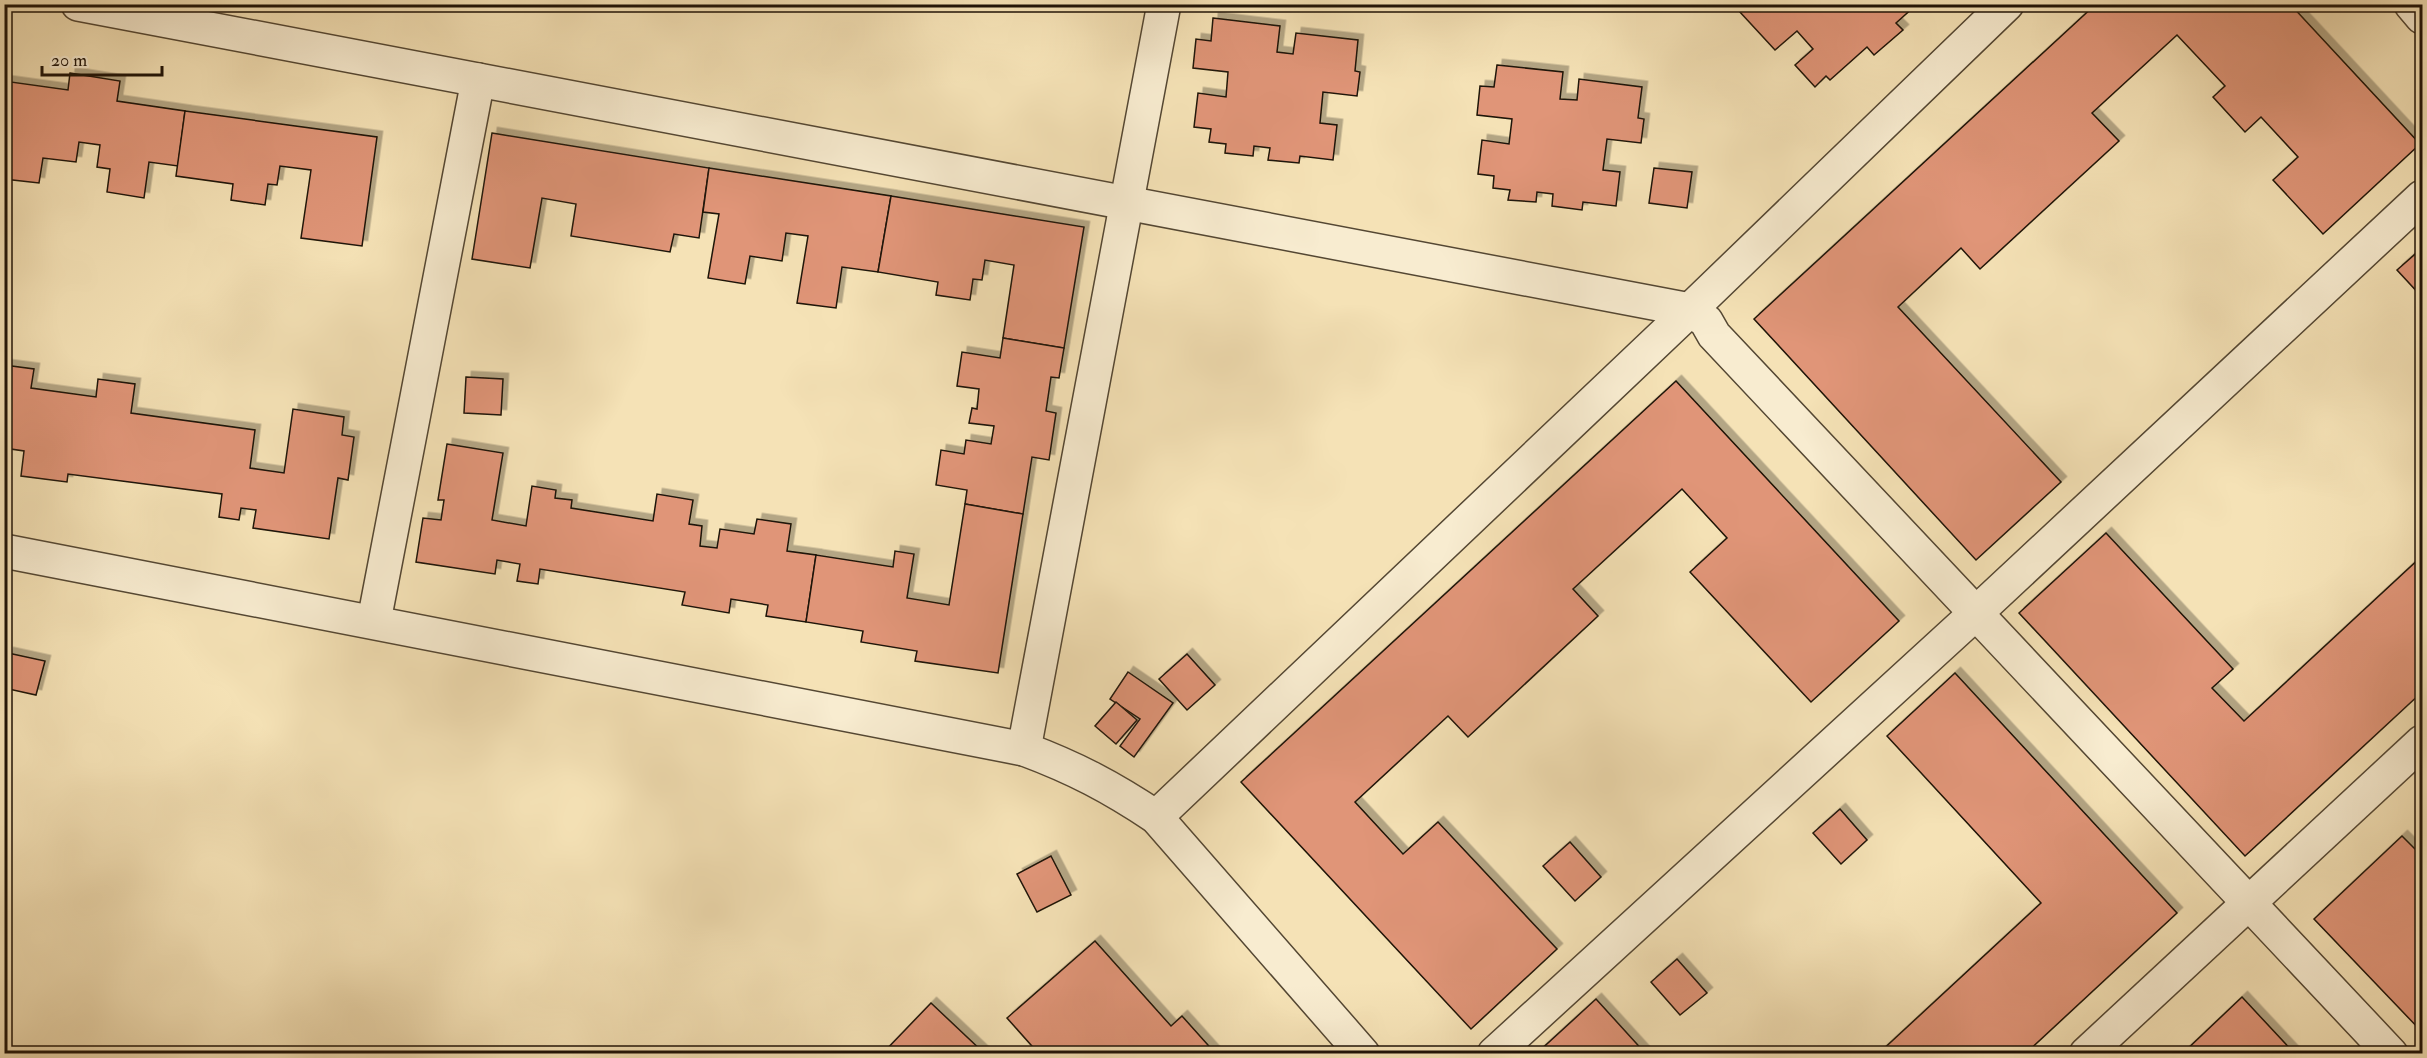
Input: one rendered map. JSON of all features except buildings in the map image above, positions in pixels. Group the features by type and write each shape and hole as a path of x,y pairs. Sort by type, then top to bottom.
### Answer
{"street":[{"path":"78,4 1690,310 1706,321 1714,335 2391,1053"},
{"path":"1024,749 1164,4"},
{"path":"1156,817 1690,310 2007,4"},
{"path":"2411,4 2422,17"},
{"path":"374,621 478,80"},
{"path":"1494,1053 1976,613 2422,197"},
{"path":"4,551 1024,749 1070,766 1113,788 1156,817 1363,1053"},
{"path":"2086,1053 2250,904 2422,742"}]}
